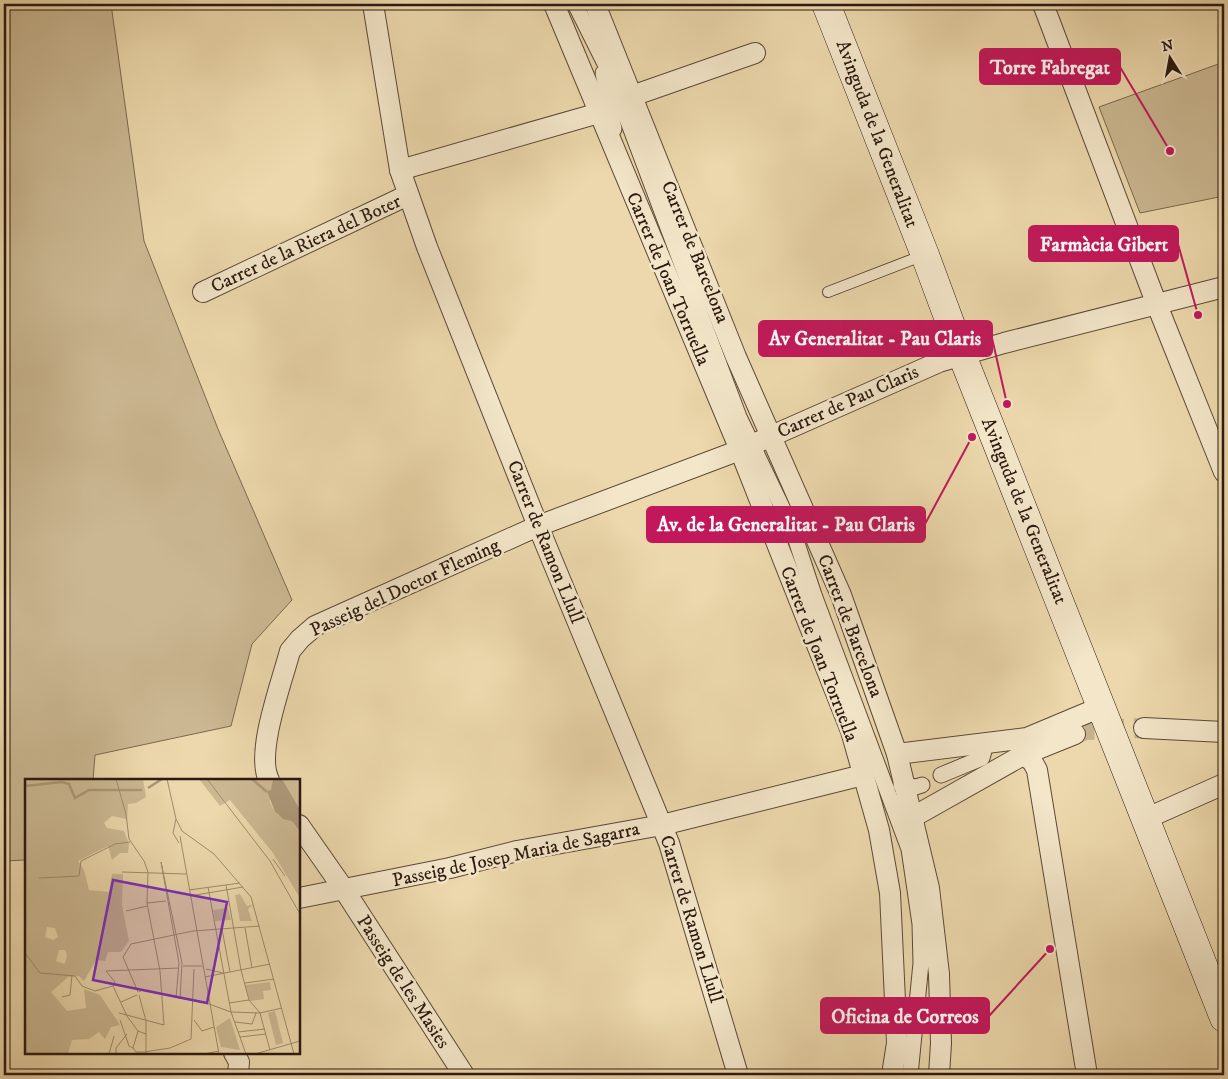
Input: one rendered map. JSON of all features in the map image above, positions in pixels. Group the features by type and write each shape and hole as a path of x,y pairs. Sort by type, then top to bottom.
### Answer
{"main road":[{"name":"Avinguda de la Generalitat","path":"830,5 962,355 1224,1018"}],"street":[{"name":"Carrer de Ramon Llull","path":"373,4 400,170 408,195 430,256 538,526 670,843 738,1075"},
{"name":"Carrer de Joan Torruella","path":"545,4 594,114 679,285 754,444 851,731 879,830 890,893 897,1043 892,1075"},
{"name":"Carrer de Joan Torruella","path":"554,4 594,114"},
{"path":"575,4 611,76 686,262 679,285"},
{"name":"Carrer de Barcelona","path":"595,4 632,96 754,444 841,596 897,754 899,794 913,817 929,888 939,974 941,1043 939,1075"},
{"path":"1043,4 1157,305 1224,472"},
{"path":"594,40 615,136"},
{"path":"632,96 755,53"},
{"name":"Carrer de la Riera del Boter","path":"400,170 594,114"},
{"name":"Carrer de la Riera del Boter","path":"203,292 408,195"},
{"name":"Carrer de Pau Claris","path":"538,526 754,444 939,362 1224,287"},
{"path":"754,444 792,528 899,794 920,924 922,963 910,1075"},
{"name":"Passeig del Doctor Fleming","path":"269,779 264,760 266,743 290,651 300,639 315,626 538,526"},
{"path":"897,754 1027,738 1101,707"},
{"path":"1144,728 1224,732"},
{"path":"913,817 1023,755 1075,734"},
{"path":"951,772 982,758 986,744"},
{"path":"1023,755 1032,761 1036,770 1087,1075"},
{"name":"Passeig de Josep Maria de Sagarra","path":"300,898 450,868 518,851 662,825 863,775"},
{"path":"1145,819 1224,784"},
{"path":"300,826 343,888"},
{"name":"Passeig de les Masies","path":"343,888 464,1075"},
{"path":"235,1054 239,1062 238,1075"}],"lane":[{"path":"828,292 925,255"}],"shaded area":[{"path":"4,4 111,4 144,241 218,429 292,600 252,644 231,726 95,755 93,779 25,779 25,860 4,861"},
{"path":"1224,62 1224,196 1140,213 1099,107"}],"tunnel":[{"path":"1075,734 1086,730 1144,728"}],"place":[{"name":"Torre Fabregat","path":"1170,151"},
{"name":"Farmàcia Gibert","path":"1198,315"},
{"name":"Av Generalitat - Pau Claris","path":"1007,404"},
{"name":"Av. de la Generalitat - Pau Claris","path":"972,437"},
{"name":"Oficina de Correos","path":"1050,949"}]}
